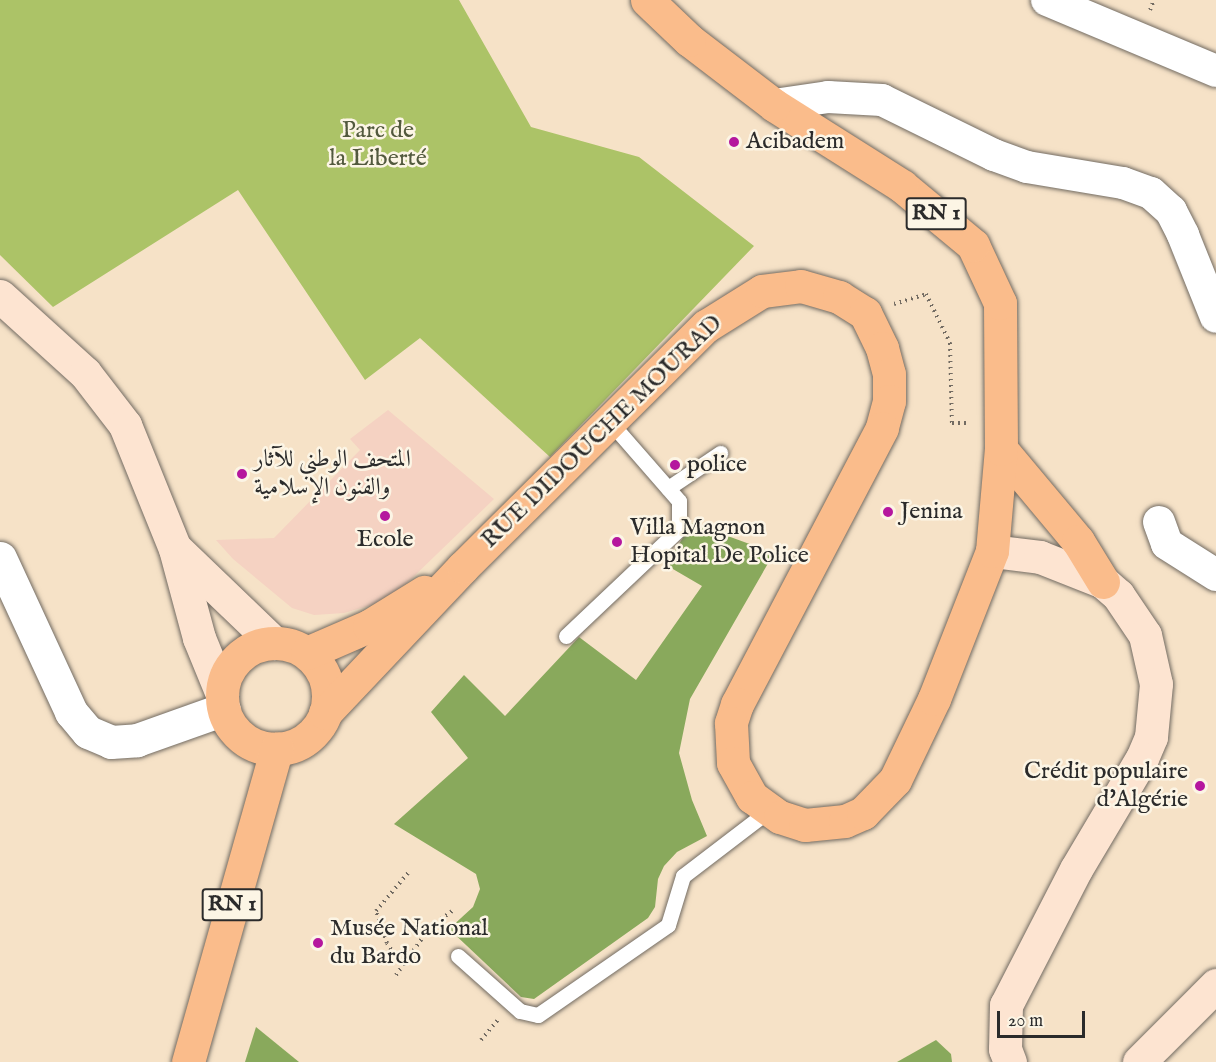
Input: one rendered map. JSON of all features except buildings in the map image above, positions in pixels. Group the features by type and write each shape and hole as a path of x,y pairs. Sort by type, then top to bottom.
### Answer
{"main road":[{"name":"RN 1","path":"647,0 689,40 774,105 902,186 973,245 1000,303 1001,435 992,551 934,699 895,780 863,813 825,825 786,820 768,811 753,798 733,763 731,723 737,704 882,428 889,401 889,374 882,348 865,312"},
{"name":"RUE DIDOUCHE MOURAD","path":"325,712 463,567 706,326 762,291 781,286 820,289 865,312"},
{"path":"0,296 85,373 125,425 176,549 199,638 223,702 238,734 263,747 277,748 307,738 325,712 326,680 307,653 274,643 176,549"},
{"path":"1001,435 1078,541 1103,582 1118,595 1145,634 1153,657 1156,684 1151,737 1142,758 1039,935 1006,1005 1005,1049 1010,1062"},
{"path":"992,551 1040,557 1103,582"},
{"name":"RUE DIDOUCHE MOURAD","path":"307,653 369,626 463,567"},
{"path":"223,702 232,664 244,653 274,643"},
{"name":"RN 1","path":"188,1062 277,748"},
{"path":"1139,1062 1216,985"}],"street":[{"path":"1047,0 1216,71"},
{"path":"774,105 828,96 882,100 994,155 1027,167 1123,183 1151,193 1171,211 1216,316"},
{"path":"1159,522 1167,544 1216,575"},
{"path":"0,558 71,712 88,732 111,742 137,740 223,702"}],"lane":[{"path":"566,636 679,530 679,501 609,422"},
{"path":"668,488 720,453"},
{"path":"458,956 520,1011 538,1016 668,925 682,876 768,811"}],"path":[{"path":"865,312 926,294 950,344 952,423 1001,435"},
{"path":"401,964 387,943 376,911 408,873"},
{"path":"396,975 401,964 431,926 454,910"}],"shaded area":[{"name":"Ecole","path":"388,410 494,499 408,582 382,602 344,613 314,615 292,608 233,559 216,540 274,538 360,450 350,439"}],"green space":[{"name":"Parc de la Liberté","path":"0,0 459,0 531,127 639,157 754,246 550,457 420,338 365,380 238,190 53,307 0,255"},
{"path":"692,523 774,553 690,699 679,753 692,800 707,836 677,852 664,866 658,879 655,907 648,918 534,999 521,997 449,929 473,907 480,889 476,874 394,824 468,758 431,712 464,675 505,716 579,637 636,680 702,586 666,565"},
{"path":"256,1027 299,1062 245,1062"},
{"path":"936,1040 951,1054 952,1062 897,1062"}],"place":[{"name":"Acibadem","path":"734,142"},
{"name":"police","path":"675,465"},
{"name":"المتحف الوطني للآثار والفنون الإسلامية","path":"242,474"},
{"name":"Jenina","path":"888,512"},
{"name":"Ecole","path":"385,516"},
{"name":"Villa Magnon Hopital De Police","path":"617,542"},
{"name":"Crédit populaire d'Algérie","path":"1200,786"},
{"name":"Musée National du Bardo","path":"318,943"}]}
